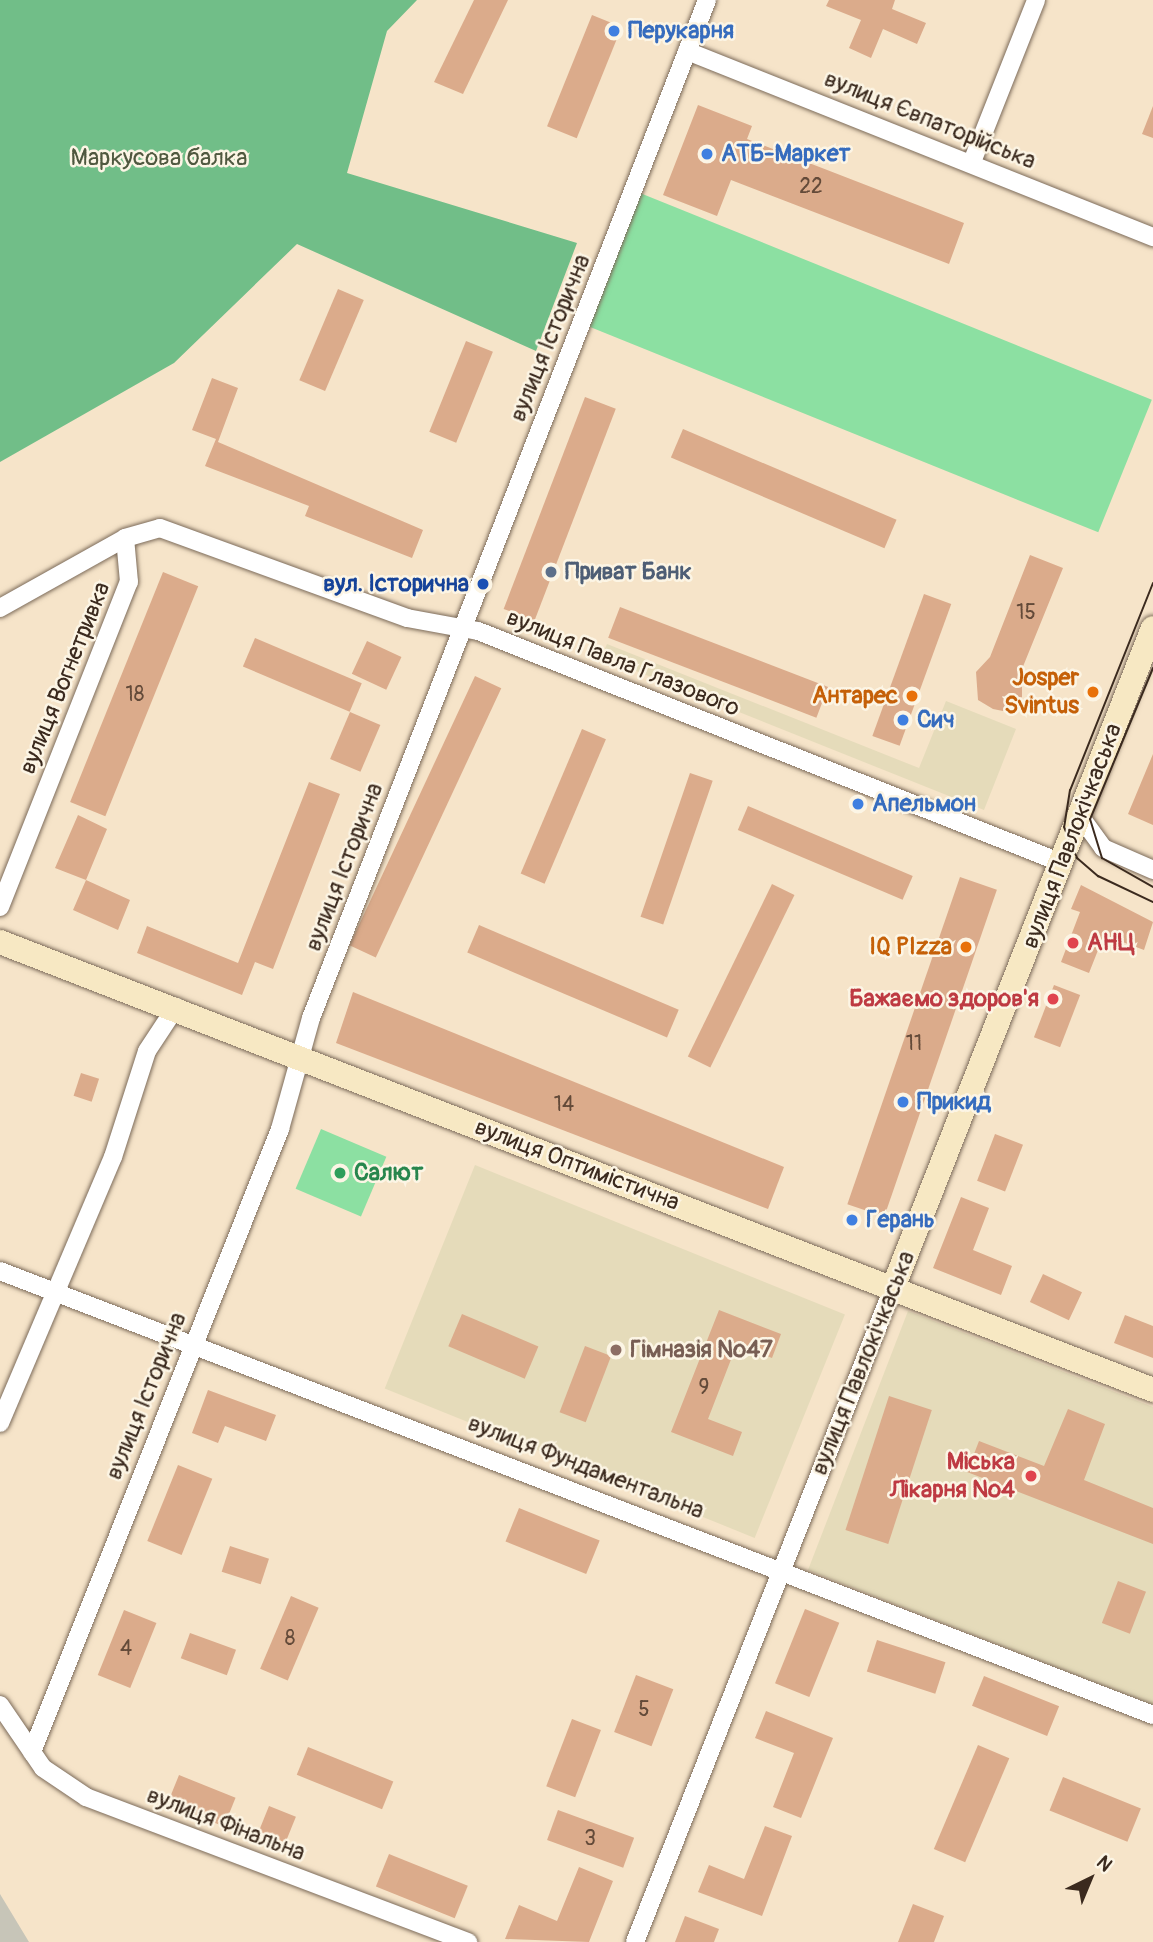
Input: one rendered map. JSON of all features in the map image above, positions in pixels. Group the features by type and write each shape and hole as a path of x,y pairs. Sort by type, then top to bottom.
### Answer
{"street":[{"name":"вулиця Історична","path":"32,1752 302,1059 307,1029 462,626 707,0"},
{"path":"972,162 1036,0"},
{"name":"вулиця Євпаторійська","path":"687,51 972,162 1153,237"},
{"name":"вулиця Павла Глазового","path":"125,538 160,528 407,618 462,626 1062,863"},
{"path":"0,608 125,538"},
{"name":"вулиця Вогнетривка","path":"0,907 129,582 125,538"},
{"name":"вулиця Павлокічкаська","path":"635,1942 1153,628"},
{"path":"1080,816 1103,848 1153,870"},
{"name":"вулиця Оптимістична","path":"0,942 176,1007 302,1059 1153,1390"},
{"path":"0,1423 51,1293 113,1157 148,1051 176,1007"},
{"name":"вулиця Фундаментальна","path":"0,1271 191,1348 226,1354 1153,1715"},
{"name":"вулиця Фінальна","path":"0,1705 32,1752 86,1797 468,1942"}],"shaded area":[{"path":"607,644 919,768 946,701 1016,729 984,810 601,657"},
{"name":"Гімназія №47","path":"475,1165 845,1314 755,1538 385,1388"},
{"path":"908,1311 1153,1407 1153,1705 808,1570"},
{"path":"0,1894 29,1942 0,1942"}],"green space":[{"name":"Маркусова балка","path":"0,0 417,0 387,31 347,173 577,243 536,351 297,244 174,363 0,462"},
{"path":"640,193 1152,400 1098,532 586,326"},
{"name":"Салют","path":"321,1129 386,1157 361,1217 296,1189"}],"building":[{"path":"474,0 508,0 463,94 434,82"},
{"path":"829,0 895,0 892,9 926,23 917,44 883,29 871,58 849,48 861,20 826,6"},
{"path":"592,15 622,27 577,138 547,126"},
{"path":"698,105 752,126 747,139 964,223 949,264 731,180 717,216 663,195"},
{"path":"1153,106 1153,138 1142,134"},
{"path":"338,289 364,300 325,391 299,380"},
{"path":"466,341 493,352 456,443 429,432"},
{"path":"212,378 238,388 218,442 423,530 412,558 305,516 309,506 205,466 216,439 192,430"},
{"path":"585,397 616,409 534,621 504,609"},
{"path":"683,429 897,520 884,548 671,458"},
{"path":"1030,555 1063,568 1022,669 1022,697 1003,711 993,709 978,700 976,672 990,657"},
{"path":"163,572 198,586 105,816 70,802"},
{"path":"924,594 951,604 900,746 872,736"},
{"path":"620,607 828,687 816,718 608,638"},
{"path":"255,638 362,683 350,712 243,667"},
{"path":"367,641 401,657 386,690 352,674"},
{"path":"475,676 501,688 376,957 349,945"},
{"path":"350,712 380,725 360,772 330,759"},
{"path":"582,729 606,739 545,884 521,874"},
{"path":"1153,754 1153,825 1128,814"},
{"path":"690,773 713,781 663,925 641,917"},
{"path":"309,782 340,794 273,969 255,962 242,995 137,953 147,926 238,963"},
{"path":"748,806 913,876 903,900 738,830"},
{"path":"78,815 107,829 86,880 55,868"},
{"path":"960,877 997,890 884,1217 847,1204"},
{"path":"86,880 130,900 118,930 73,910"},
{"path":"772,884 794,895 710,1068 688,1057"},
{"path":"1081,885 1153,922 1144,950 1104,935 1089,973 1061,962 1080,912 1071,909"},
{"path":"479,925 679,1010 667,1037 467,953"},
{"path":"1054,985 1080,995 1060,1047 1034,1037"},
{"path":"353,992 784,1167 768,1209 336,1043"},
{"path":"81,1073 99,1079 92,1102 74,1096"},
{"path":"995,1134 1023,1145 1005,1191 977,1181"},
{"path":"961,1197 989,1208 973,1250 1012,1266 1001,1295 933,1268"},
{"path":"1043,1274 1082,1292 1069,1320 1030,1302"},
{"path":"719,1310 781,1334 772,1358 737,1344 708,1419 742,1432 733,1456 671,1432"},
{"path":"462,1314 538,1346 525,1379 448,1346"},
{"path":"1125,1315 1153,1326 1153,1358 1114,1343"},
{"path":"585,1346 611,1356 586,1422 560,1412"},
{"path":"208,1390 276,1415 266,1441 225,1426 218,1443 192,1433"},
{"path":"889,1396 932,1410 888,1544 845,1530"},
{"name":"Міська Лікарня №4","path":"1068,1409 1105,1424 1084,1480 1153,1508 1153,1544 967,1472 979,1441 1044,1466"},
{"path":"178,1465 212,1479 182,1555 147,1541"},
{"path":"519,1508 600,1541 586,1574 506,1541"},
{"path":"230,1546 269,1559 261,1584 222,1572"},
{"path":"1118,1581 1146,1592 1130,1634 1102,1623"},
{"path":"291,1596 319,1608 288,1680 260,1669"},
{"path":"805,1609 839,1623 809,1697 775,1683"},
{"path":"124,1610 156,1623 130,1688 98,1675"},
{"path":"190,1633 236,1650 227,1675 181,1658"},
{"path":"877,1640 945,1662 935,1694 867,1671"},
{"path":"636,1675 673,1689 651,1746 614,1732"},
{"path":"984,1676 1059,1706 1047,1736 972,1706"},
{"path":"766,1711 833,1738 801,1818 773,1807 794,1753 755,1738"},
{"path":"572,1719 601,1730 575,1797 546,1786"},
{"path":"978,1745 1009,1758 965,1862 934,1849"},
{"path":"308,1747 393,1781 382,1809 297,1775"},
{"path":"179,1775 236,1798 224,1827 167,1804"},
{"path":"1063,1777 1141,1808 1127,1842 1050,1810"},
{"path":"269,1806 296,1817 285,1843 259,1832"},
{"path":"558,1810 634,1838 623,1868 547,1840"},
{"path":"765,1826 792,1836 762,1916 698,1892 709,1865 744,1879"},
{"path":"389,1854 468,1886 455,1918 376,1886"},
{"path":"579,1867 613,1881 589,1942 505,1939 519,1905 557,1921"},
{"path":"913,1904 944,1916 934,1942 898,1942"},
{"path":"685,1916 719,1929 714,1942 675,1942"}],"tram line":[{"path":"1153,583 1070,790 1064,827 1077,858 1098,876 1153,902"},
{"path":"1153,668 1090,819 1102,858 1153,887"}],"place":[{"name":"Перукарня","path":"614,31"},
{"name":"АТБ-Маркет","path":"707,154"},
{"name":"Приват Банк","path":"551,572"},
{"name":"вул. Історична","path":"483,584"},
{"name":"Josper Svintus","path":"1093,692"},
{"name":"Антарес","path":"912,696"},
{"name":"Сич","path":"903,720"},
{"name":"Апельмон","path":"858,804"},
{"name":"АНЦ","path":"1073,943"},
{"name":"IQ PIzza","path":"966,947"},
{"name":"Бажаємо здоров'я","path":"1053,999"},
{"name":"Прикид","path":"903,1102"},
{"name":"Салют","path":"340,1173"},
{"name":"Герань","path":"852,1220"},
{"name":"Гімназія №47","path":"616,1350"},
{"name":"Міська Лікарня №4","path":"1031,1476"}]}
